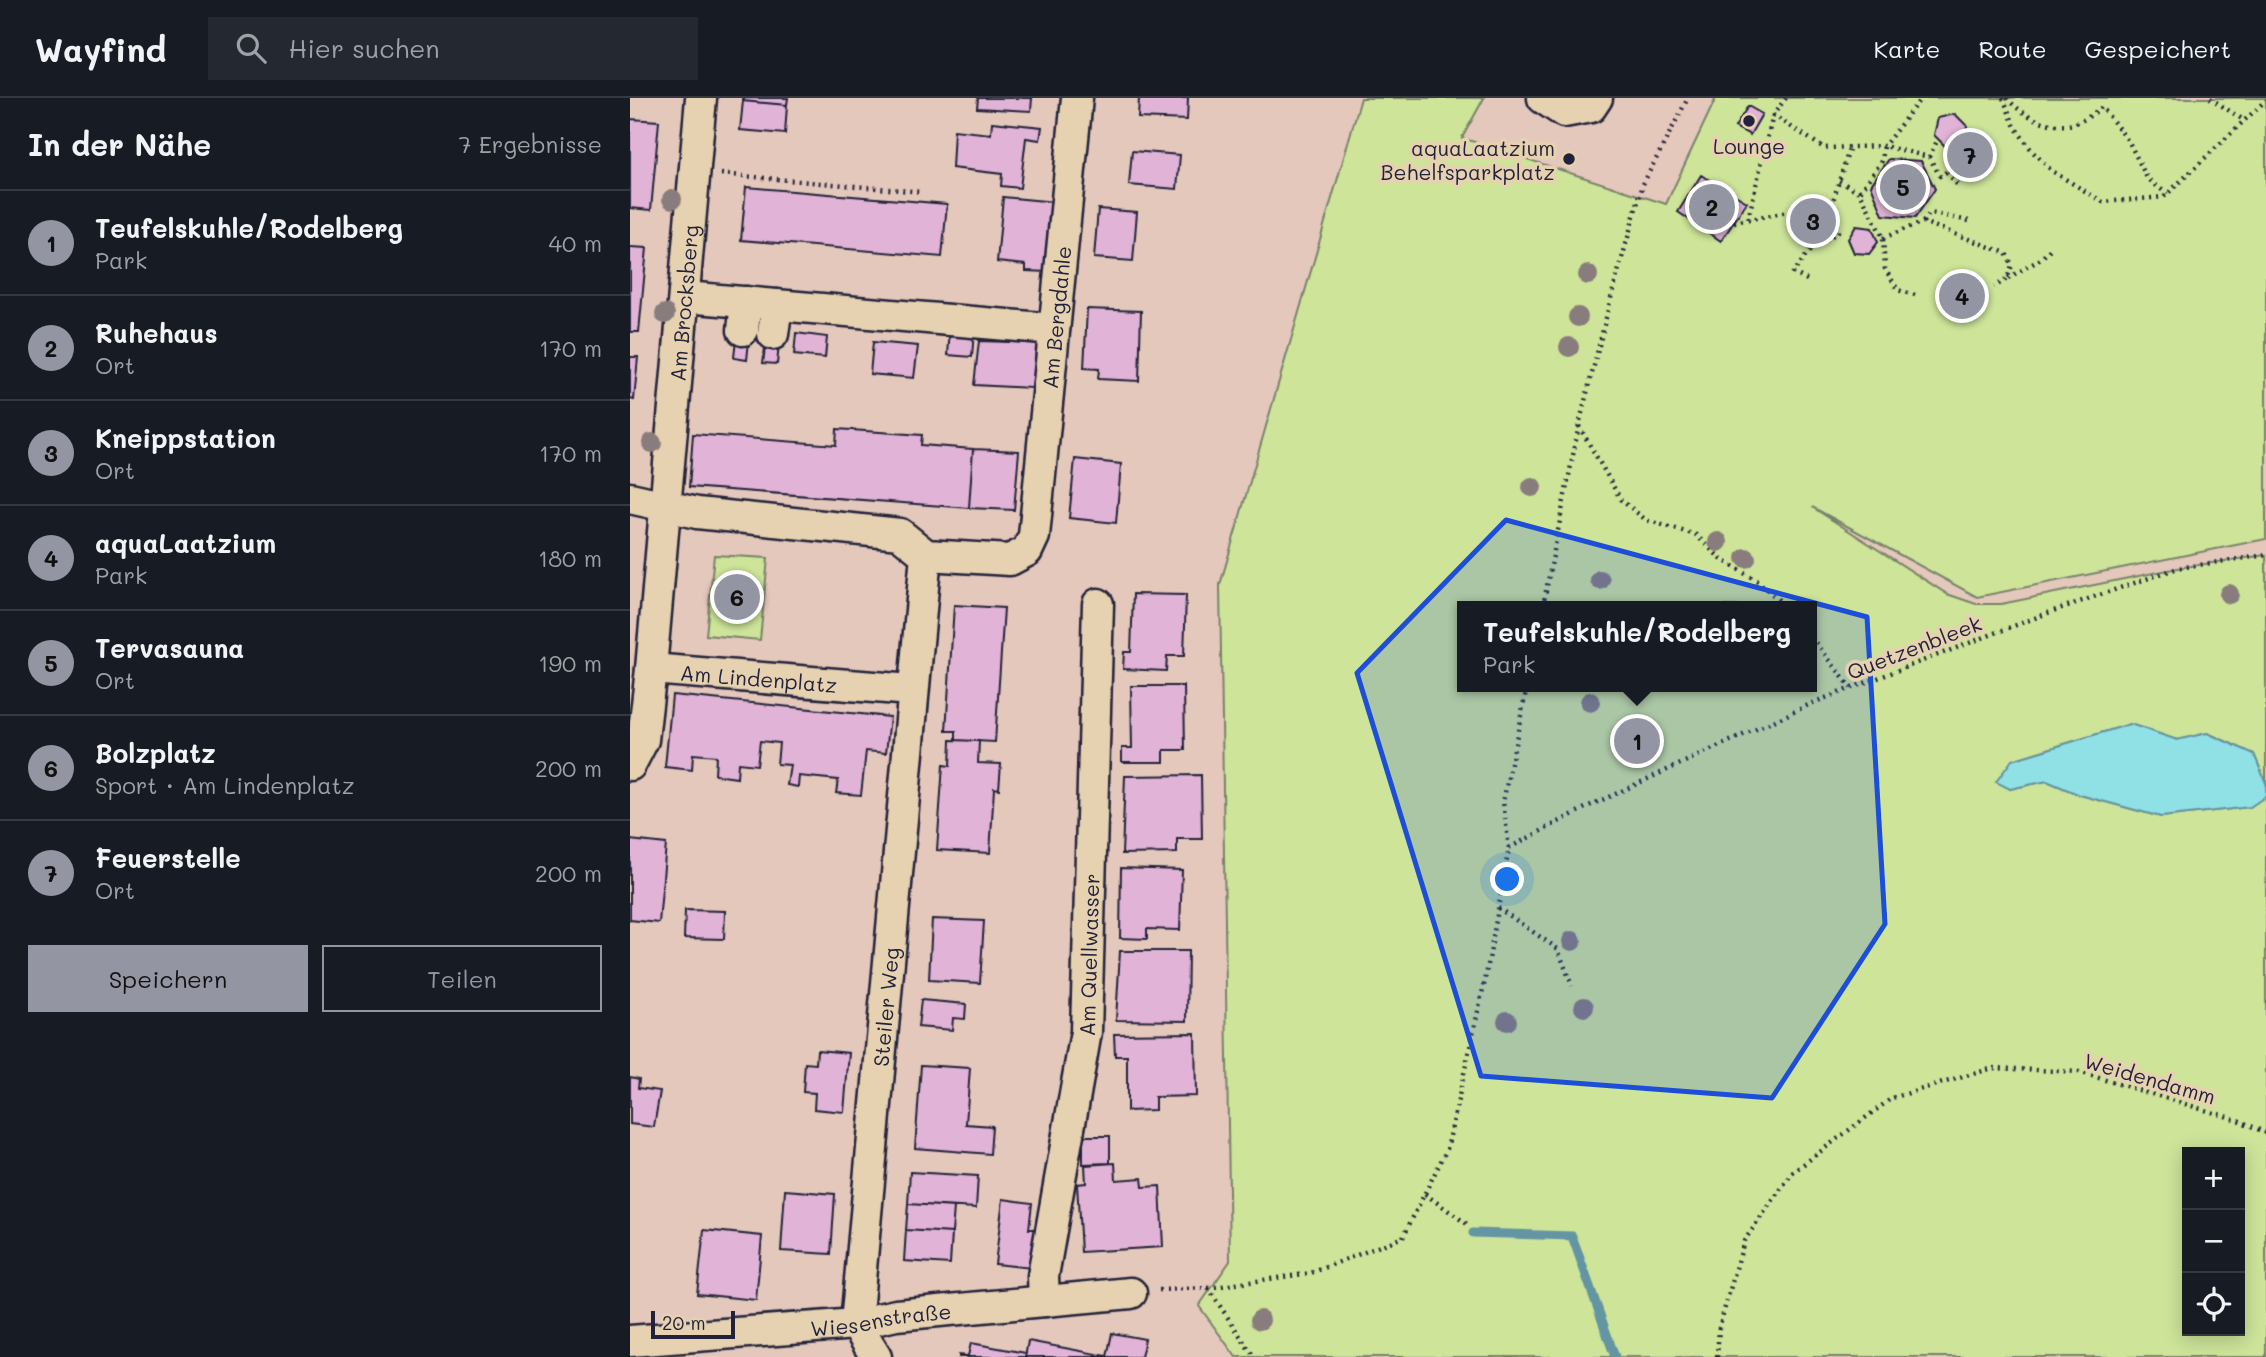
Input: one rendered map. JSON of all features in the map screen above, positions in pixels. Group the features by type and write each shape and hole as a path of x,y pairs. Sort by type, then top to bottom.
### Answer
{"street":[{"name":"Am Brocksberg","path":"667,506 701,98"},
{"name":"Am Bergdahle","path":"926,555 1010,560 1027,551 1034,536 1077,98"},
{"path":"1544,98 1564,112 1591,107 1597,98"},
{"path":"685,296 744,316 777,305 1054,330"},
{"path":"774,334 777,305"},
{"path":"630,498 697,513 900,534 926,555 911,690"},
{"name":"Am Lindenplatz","path":"667,506 651,669 911,690"},
{"name":"Am Quellwasser","path":"1044,1301 1043,1276 1086,1032 1098,604"},
{"path":"630,765 643,740 651,669"},
{"name":"Steiler Weg","path":"856,1324 911,690"},
{"name":"Wiesenstraße","path":"630,1341 856,1324 896,1315 1131,1293"},
{"path":"856,1324 876,1357"}],"path":[{"path":"1544,601 1579,425 1643,184 1688,98"},
{"path":"1748,219 1773,115 1786,98"},
{"path":"1860,192 1882,161 1884,146 1921,98"},
{"path":"2005,98 2015,127 2033,152 2052,171 2103,202 2167,194 2266,100"},
{"path":"2005,98 2020,114 2053,124 2076,124 2102,107 2129,142 2147,178 2167,194"},
{"path":"2210,98 2245,121"},
{"path":"1773,115 1824,148 1884,146 1929,157 1941,176 1961,162"},
{"path":"1929,157 1938,139"},
{"path":"1807,280 1793,274 1812,248 1838,232 1832,204 1850,146"},
{"path":"695,172 922,192"},
{"path":"1947,172 1959,187"},
{"path":"1839,181 1860,192 1883,238 1885,269 1898,290 1915,295"},
{"path":"1734,222 1832,204"},
{"path":"1883,238 1923,222 1930,213 1969,221"},
{"path":"1923,222 2006,253 2012,264 2007,279"},
{"path":"1994,287 2041,259 2050,249"},
{"path":"1579,425 1621,500 1646,520 1696,535 1721,559 1759,582 1780,601"},
{"name":"Quetzenbleek","path":"1509,848 1589,806 1851,688 2053,611 2178,568 2266,555"},
{"path":"1817,644 1851,688"},
{"path":"1131,1293 1208,1288 1311,1273 1403,1237 1447,1149 1509,848 1503,802 1526,692"},
{"path":"1498,908 1558,949 1572,986"},
{"name":"Weidendamm","path":"1717,1357 1719,1328 1744,1241 1793,1172 1892,1098 1993,1068 2079,1072 2238,1120 2266,1132"},
{"path":"1424,1194 1467,1224"},
{"path":"1208,1288 1254,1357"}],"highlighted area":[{"path":"1506,520 1867,617 1885,924 1772,1098 1481,1076 1357,673"}],"green space":[{"path":"1361,98 1484,98 1462,138 1666,204 1716,98 2266,98 2266,539 1977,597 1812,507 1947,594 1976,604 2001,604 2178,568 2266,555 2266,783 2254,754 2208,733 2177,740 2130,724 2012,760 2010,789 2047,781 2080,795 2161,817 2249,807 2266,796 2266,1357 1236,1357 1199,1306 1230,1261 1220,585"},
{"path":"714,555 768,558 760,640 706,635"}],"water":[{"path":"2130,724 2177,740 2207,733 2254,754 2266,783 2266,796 2250,807 2161,817 2080,795 2047,781 2010,789 1996,782 2012,760"}],"building":[{"path":"743,98 788,98 787,105 743,101"},
{"path":"978,98 1032,98 1031,111 977,108"},
{"path":"1139,98 1188,98 1187,120 1138,118"},
{"path":"743,101 787,105 785,134 740,130"},
{"name":"Lounge","path":"1748,106 1762,114 1750,135 1735,127"},
{"path":"1955,114 1967,126 1963,142 1946,147 1934,135 1938,118"},
{"path":"630,119 659,121 651,210 630,208"},
{"path":"992,122 1042,127 1040,140 1026,138 1020,188 1001,186 1002,174 952,168 954,130 991,134"},
{"path":"1978,144 1984,166 1963,171 1958,149"},
{"path":"1132,151 1180,155 1177,189 1129,185"},
{"path":"1889,159 1921,161 1935,189 1915,218 1883,215 1871,185"},
{"path":"1701,175 1747,202 1721,241 1678,212"},
{"path":"746,187 947,204 942,257 741,240"},
{"path":"1003,197 1055,202 1048,272 1026,271 1026,265 997,262"},
{"path":"1098,209 1137,212 1133,261 1094,258"},
{"path":"1812,217 1822,225 1816,232 1806,225"},
{"path":"1856,226 1872,228 1878,242 1869,254 1854,253 1848,239"},
{"path":"630,247 647,248 639,332 630,332"},
{"path":"1087,309 1141,311 1139,381 1098,379 1099,369 1084,368"},
{"path":"737,329 750,331 747,360 734,358"},
{"path":"950,329 974,331 972,357 948,355"},
{"path":"767,333 780,335 777,364 763,363"},
{"path":"796,333 827,337 825,358 794,355"},
{"path":"979,341 1038,343 1032,388 974,385"},
{"path":"873,342 918,346 914,378 870,374"},
{"path":"630,357 638,357 634,400 630,399"},
{"path":"837,429 922,435 921,445 973,449 969,508 689,487 693,434 836,445"},
{"path":"973,449 1019,451 1014,510 969,508"},
{"path":"1075,459 1121,464 1116,523 1069,518"},
{"path":"1133,594 1186,595 1184,656 1167,656 1166,671 1123,669 1124,652 1131,652"},
{"path":"954,605 1004,608 995,742 956,740 956,731 946,731"},
{"path":"1131,686 1184,686 1185,750 1164,750 1164,762 1122,762 1122,748 1132,748"},
{"path":"672,695 890,717 886,753 866,751 861,795 836,793 838,780 799,776 798,787 787,785 790,765 777,764 779,743 760,741 757,765 738,763 737,778 715,775 716,756 693,754 692,770 665,767"},
{"path":"951,740 979,741 978,763 1001,764 999,789 994,788 990,853 937,850 943,765 950,766"},
{"path":"1201,775 1202,839 1177,839 1177,853 1122,854 1125,776"},
{"path":"630,840 666,844 659,923 630,920"},
{"path":"1121,868 1182,870 1180,930 1147,929 1147,939 1120,938"},
{"path":"685,910 725,911 724,939 684,938"},
{"path":"932,919 984,921 980,983 929,980"},
{"path":"1120,951 1188,951 1187,1021 1116,1020"},
{"path":"921,1000 966,1004 965,1019 953,1018 952,1030 918,1027"},
{"path":"1195,1033 1196,1096 1155,1097 1155,1110 1127,1111 1127,1056 1115,1056 1114,1034"},
{"path":"817,1050 849,1053 844,1112 814,1109 815,1093 803,1092 805,1063 816,1064"},
{"path":"921,1065 970,1068 966,1124 992,1126 990,1154 915,1148"},
{"path":"630,1077 639,1079 638,1088 660,1091 654,1127 630,1124"},
{"path":"1083,1136 1110,1136 1110,1163 1083,1164"},
{"path":"1115,1163 1116,1180 1142,1178 1143,1187 1160,1186 1163,1247 1081,1252 1077,1184 1086,1183 1085,1165"},
{"path":"910,1172 978,1176 976,1208 908,1204"},
{"path":"785,1190 835,1194 831,1254 781,1251"},
{"path":"1003,1199 1032,1203 1029,1229 1036,1229 1032,1268 995,1264"},
{"path":"908,1204 954,1207 952,1233 906,1230"},
{"path":"704,1230 762,1236 756,1300 697,1294"},
{"path":"906,1230 952,1233 950,1264 904,1261"},
{"path":"1112,1333 1145,1339 1141,1357 1107,1357"},
{"path":"1028,1341 1107,1356 1107,1357 1025,1357"},
{"path":"971,1343 1026,1353 1025,1357 959,1357 968,1356"}],"waterway":[{"path":"1473,1233 1572,1236 1615,1357"}],"place":[{"name":"Lounge","path":"1749,121"},
{"name":"Feuerstelle","path":"1970,155"},
{"name":"aquaLaatzium Behelfsparkplatz","path":"1569,159"},
{"name":"Tervasauna","path":"1903,187"},
{"name":"Ruhehaus","path":"1712,207"},
{"name":"Kneippstation","path":"1813,221"},
{"name":"aquaLaatzium","path":"1962,296"},
{"name":"Bolzplatz","path":"737,597"},
{"name":"Teufelskuhle/Rodelberg","path":"1637,741"}]}
